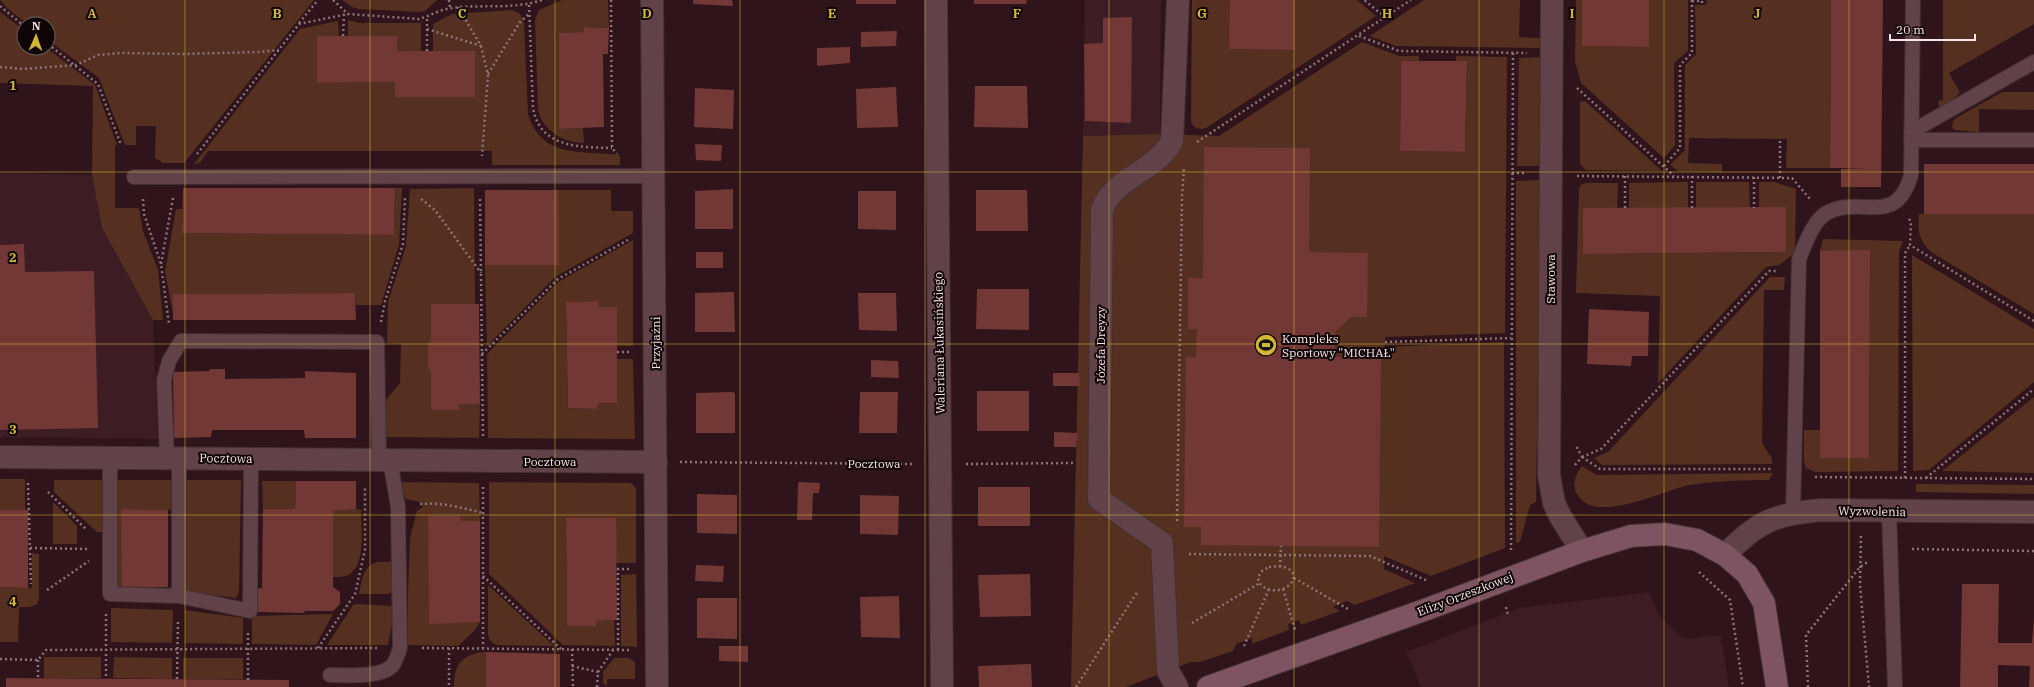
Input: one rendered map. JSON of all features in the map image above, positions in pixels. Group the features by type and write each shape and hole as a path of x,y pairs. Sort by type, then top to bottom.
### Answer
{"street":[{"name":"Przyjaźni","path":"652,0 646,176 656,462 657,687"},
{"name":"Waleriana Łukasińskiego","path":"936,0 942,687"},
{"name":"Józefa Dreyzy","path":"1178,0 1172,141 1162,156 1111,194 1102,210 1099,500 1162,543 1168,671 1178,687"},
{"name":"Stawowa","path":"1552,0 1549,475 1554,503 1560,516 1582,551"},
{"name":"Pocztowa","path":"0,457 656,462"},
{"name":"Wyzwolenia","path":"1725,555 1744,535 1774,517 1793,512 1822,510 1889,512 2034,512"},
{"name":"Elizy Orzeszkowej","path":"1208,687 1430,608 1582,551 1631,536 1665,534 1697,540 1725,555 1747,574 1764,603 1777,687"}],"lane":[{"path":"1793,512 1799,259 1816,224 1824,215 1835,209 1848,207 1880,208 1896,201 1907,189 1910,174 1913,0"},
{"path":"1911,136 2034,62"},
{"path":"1911,136 2034,140"},
{"path":"138,177 646,176"},
{"path":"179,596 173,458 164,380 169,361 181,341 377,342 384,460 398,507 400,648 394,665 386,670 364,675 330,674"},
{"path":"110,457 110,594 179,596 250,611 251,459"},
{"path":"1889,512 1889,549 1895,687"}],"path":[{"path":"180,177 318,0"},
{"path":"333,0 348,14"},
{"path":"449,0 450,8"},
{"path":"299,24 348,14 420,19 450,8 529,5 542,0"},
{"path":"611,0 612,148"},
{"path":"1364,0 1385,17"},
{"path":"1196,143 1411,0"},
{"path":"1664,166 1680,148 1680,65 1692,53 1692,1 1702,1 1702,5"},
{"path":"529,5 534,118 542,131 564,144 585,148 612,148 646,176"},
{"path":"0,6 16,19"},
{"path":"458,7 481,46 488,75 480,176 483,648"},
{"path":"488,75 520,22 529,14"},
{"path":"343,36 344,15"},
{"path":"427,17 427,51"},
{"path":"427,29 481,46"},
{"path":"1358,35 1399,51 1551,53"},
{"path":"56,50 98,84 121,145"},
{"path":"0,67 23,69 76,65 98,55 120,52 183,54 279,50"},
{"path":"1511,551 1513,53"},
{"path":"1576,88 1674,176"},
{"path":"1780,139 1780,178"},
{"path":"1177,526 1182,197 1185,166"},
{"path":"1512,173 1575,176 1792,178 1824,215"},
{"path":"1625,176 1625,208"},
{"path":"1692,176 1692,208"},
{"path":"138,177 144,214 160,264 169,325 181,341"},
{"path":"1754,177 1754,208"},
{"path":"377,342 385,301 403,244 405,193"},
{"path":"160,264 175,195"},
{"path":"417,196 434,210 481,273"},
{"path":"1896,201 1911,222 1910,245 1905,253 1905,478"},
{"path":"482,354 558,279 631,238"},
{"path":"1910,245 2034,321"},
{"path":"1799,271 1769,271 1601,449 1582,457 1600,469 1770,468 1793,477 2034,479"},
{"path":"1385,342 1511,338"},
{"path":"1926,478 2034,389"},
{"name":"Pocztowa","path":"656,462 941,464 1100,463"},
{"path":"1863,478 1860,586 1869,687"},
{"path":"28,480 31,584"},
{"path":"318,649 355,594 365,550 365,484"},
{"path":"48,492 91,534"},
{"path":"398,507 430,503 466,508 482,513"},
{"path":"47,590 91,560 91,541"},
{"path":"1280,567 1281,546"},
{"path":"30,548 91,549"},
{"path":"1808,687 1806,636 1860,567 1889,549 2034,551"},
{"path":"1182,554 1370,556 1431,582"},
{"path":"1269,567 1280,567 1291,570 1294,578 1289,587 1283,589 1269,589 1263,587 1258,577 1262,571 1269,567"},
{"path":"1695,568 1730,600 1743,687"},
{"path":"618,650 618,569 632,569"},
{"path":"483,576 561,649"},
{"path":"1294,578 1350,610"},
{"path":"1190,625 1260,583"},
{"path":"1242,650 1269,589"},
{"path":"1283,589 1295,630"},
{"path":"1076,687 1138,591"},
{"path":"106,678 106,609 110,594"},
{"path":"178,679 179,596"},
{"path":"1499,609 1506,607 1508,616"},
{"path":"247,610 248,680"},
{"path":"448,648 449,687"},
{"path":"38,678 38,660 46,650 483,648 632,650"},
{"path":"572,650 573,687"},
{"path":"597,687 598,672 613,650"},
{"path":"0,659 38,660"},
{"path":"572,666 598,672"}],"shaded area":[{"path":"0,0 314,0 184,163 163,163 155,158 156,126 136,126 136,145 125,145 99,78 56,46 56,16 17,16"},
{"path":"342,0 437,0 425,11 419,12 359,9 352,7"},
{"path":"562,0 608,0 609,28 584,27 583,32 559,33 559,129 583,128 584,143 562,138 555,134 544,124 538,110 535,20 539,10"},
{"path":"1085,0 1161,0 1160,134 1083,136"},
{"path":"1192,0 1230,0 1230,49 1295,50 1295,0 1357,0 1376,16 1206,128 1200,129 1194,127 1191,121"},
{"path":"1424,0 1520,0 1519,37 1542,38 1542,48 1396,46 1370,36"},
{"path":"1576,0 1582,0 1582,46 1649,47 1649,0 1688,0 1688,51 1674,63 1675,145 1664,158 1581,83 1575,61"},
{"path":"1707,0 1831,0 1830,168 1786,168 1787,139 1689,138 1688,163 1722,164 1722,172 1678,171 1670,165 1685,150 1685,65 1696,54 1695,5 1706,5"},
{"path":"1943,0 2034,0 2034,24 1949,73 1960,92 1947,106 1939,107 1938,101 1943,100"},
{"path":"512,10 520,14 524,23 528,114 534,129 543,139 554,146 565,150 620,155 620,165 492,165 492,151 208,151 200,163 194,164 300,29 338,21 339,36 317,36 317,83 395,82 395,97 474,97 475,51 433,51 433,24 452,14"},
{"path":"0,12 16,24 16,56 56,55 95,85 117,145 115,145 115,208 139,208 143,231 158,270 163,320 153,320 102,228 92,175 93,86 0,83"},
{"path":"348,20 359,23 421,23 421,51 397,52 396,36 348,36"},
{"path":"1362,42 1399,56 1419,56 1419,61 1401,61 1400,151 1465,152 1467,62 1456,61 1456,56 1507,57 1505,333 1385,337 1385,347 1504,342 1505,548 1431,576 1384,556 1384,569 1415,583 1355,605 1347,601 1333,607 1340,611 1301,625 1299,620 1288,624 1289,630 1251,644 1253,638 1236,644 1233,651 1200,662 1191,662 1126,687 1071,687 1083,136 1160,134 1219,136"},
{"path":"1543,57 1542,166 1517,166 1519,58"},
{"path":"2002,92 2034,92 2034,110 1979,109 1979,132 1955,130 1952,128 1953,121 1956,118"},
{"path":"1585,101 1662,171 1586,170 1580,164 1580,102"},
{"path":"0,173 92,175 102,228 153,320 158,439 0,437"},
{"path":"1541,180 1536,502 1530,505 1520,542 1516,543 1516,181"},
{"path":"1688,182 1688,208 1629,208 1629,183"},
{"path":"1696,182 1749,182 1750,208 1696,208"},
{"path":"1759,182 1774,182 1796,189 1795,253 1779,265 1766,267 1658,383 1660,296 1576,293 1579,189 1581,185 1586,183 1618,183 1617,208 1583,209 1583,254 1786,252 1786,208 1759,207"},
{"path":"395,188 402,188 399,245 381,305 356,305 355,293 173,294 173,313 165,272 176,209 182,209 182,233 394,235"},
{"path":"474,188 475,305 431,304 431,341 428,342 428,369 431,370 431,410 459,410 459,404 480,404 479,438 385,437 385,401 400,383 401,344 387,343 388,302 406,246 410,189"},
{"path":"558,190 611,190 611,211 633,211 633,233 555,277 487,346 485,265 558,265"},
{"path":"1919,214 2034,214 2034,314 1931,252 1921,239 1918,225"},
{"path":"1823,239 1903,241 1899,252 1898,471 1815,472 1806,468 1804,461 1804,430 1820,430 1820,458 1869,458 1870,251 1820,251"},
{"path":"633,240 633,346 617,346 617,307 598,307 598,301 566,302 568,408 597,409 598,403 617,403 617,359 633,359 635,439 488,438 487,354 558,282"},
{"path":"1912,255 2034,329 2034,382 1929,470 1913,471"},
{"path":"1770,277 1785,277 1784,290 1764,290 1762,443 1772,459 1772,464 1602,465 1594,458 1608,452"},
{"path":"2034,397 2034,473 1942,471"},
{"path":"1582,466 1597,475 1773,473 1769,480 1729,481 1689,485 1630,503 1613,507 1598,507 1586,503 1575,490 1575,479"},
{"path":"0,479 25,479 25,510 0,510"},
{"path":"54,480 103,480 102,532 97,532 54,492"},
{"path":"116,480 171,480 171,510 122,509 122,587 117,586"},
{"path":"186,480 241,480 239,592 236,598 185,592 182,580 187,576"},
{"path":"262,481 296,481 295,509 263,509"},
{"path":"400,482 479,483 480,521 461,521 460,516 428,516 480,622 474,631 458,646 408,645 410,538 417,511 423,507 420,502 406,499 400,488"},
{"path":"489,482 631,483 636,488 636,563 616,563 566,518 567,626 596,626 597,621 614,620 615,646 563,645 489,574"},
{"path":"1916,484 2034,485 2034,494 1916,492"},
{"path":"53,502 77,526 77,544 53,544"},
{"path":"361,510 362,526 360,557 353,572 346,576 333,577 333,511"},
{"path":"32,553 39,554 39,598 37,604 30,607 19,607 18,642 0,642 0,587 32,588"},
{"path":"377,562 395,562 395,591 388,594 359,594 362,579 368,567"},
{"path":"636,574 637,647 621,646 621,575"},
{"path":"488,585 554,646 497,645 492,642 488,634"},
{"path":"1649,592 1659,616 1684,639 1721,635 1729,687 1421,687 1406,652 1519,608"},
{"path":"354,604 395,606 388,645 327,645"},
{"path":"111,608 173,610 172,643 111,642"},
{"path":"185,610 243,618 243,644 185,643"},
{"path":"333,614 316,645 252,644 252,616"},
{"path":"486,652 486,687 454,687 455,672 461,661 466,657"},
{"path":"44,657 101,657 101,678 44,678"},
{"path":"114,657 172,658 172,679 113,678"},
{"path":"183,658 243,658 243,679 183,679"},
{"path":"614,658 629,658 635,662 635,679 607,679 607,686 603,683 603,672"}],"building":[{"path":"693,0 732,0 733,6 693,4"},
{"path":"856,0 896,0 896,4 856,4"},
{"path":"974,0 1027,0 1026,4 974,4"},
{"path":"1230,0 1295,0 1295,50 1229,49"},
{"path":"1582,0 1649,0 1649,47 1582,46"},
{"path":"1831,0 1883,0 1881,187 1841,187 1841,169 1865,168 1830,168"},
{"path":"1132,17 1131,123 1085,121 1084,44 1103,43 1103,18"},
{"path":"584,27 609,28 608,54 603,54 604,127 559,129 559,33 583,32"},
{"path":"897,31 896,46 861,47 861,32"},
{"path":"317,36 397,36 397,52 475,51 475,97 395,97 395,82 317,83"},
{"path":"850,47 850,63 817,66 817,48"},
{"path":"1401,61 1467,61 1465,152 1400,151"},
{"path":"975,86 1027,86 1028,128 974,127"},
{"path":"896,87 898,127 857,128 856,89"},
{"path":"695,88 734,90 733,129 694,127"},
{"path":"695,144 722,145 721,161 696,160"},
{"name":"Kompleks Sportowy \"MICHAŁ\"","path":"1204,147 1310,148 1309,252 1368,253 1367,317 1351,317 1335,332 1335,357 1381,357 1379,547 1201,545 1201,527 1184,527 1186,357 1196,357 1197,329 1188,329 1188,278 1203,278"},
{"path":"1924,164 2034,164 2034,214 1924,214"},
{"path":"183,188 395,188 394,235 182,233"},
{"path":"733,189 733,229 695,229 695,191"},
{"path":"485,190 558,190 559,265 485,265"},
{"path":"976,190 1027,190 1028,231 976,231"},
{"path":"858,191 896,191 896,230 858,229"},
{"path":"1786,207 1786,252 1583,254 1583,208"},
{"path":"24,244 25,272 94,271 98,428 0,430 0,245"},
{"path":"1870,250 1869,458 1820,458 1820,251"},
{"path":"696,252 723,252 723,268 696,268"},
{"path":"977,289 1029,289 1029,330 976,329"},
{"path":"734,292 735,332 695,332 695,293"},
{"path":"355,293 356,320 173,320 173,294"},
{"path":"858,293 896,293 897,331 859,330"},
{"path":"598,301 598,307 617,307 617,403 598,403 597,409 568,408 566,302"},
{"path":"431,304 479,304 480,404 459,404 459,410 431,410 431,370 428,369 428,342 431,341"},
{"path":"1589,309 1649,312 1648,356 1632,356 1631,366 1587,364"},
{"path":"871,360 898,361 899,378 871,377"},
{"path":"210,369 225,369 225,379 305,378 305,371 356,373 356,438 305,438 304,430 212,430 211,437 174,438 173,372 209,371"},
{"path":"1053,373 1079,373 1080,386 1053,386"},
{"path":"977,391 1029,391 1029,431 977,431"},
{"path":"860,392 898,392 897,433 859,433"},
{"path":"696,393 735,393 735,433 696,433"},
{"path":"1054,432 1078,433 1076,447 1054,447"},
{"path":"296,481 356,481 356,509 333,511 333,587 340,592 340,604 333,611 305,611 304,613 256,612 256,589 262,588 263,509 295,509"},
{"path":"798,482 820,483 819,493 813,493 812,520 797,520"},
{"path":"978,487 1030,487 1030,526 978,526"},
{"path":"697,494 737,495 737,534 697,533"},
{"path":"860,495 899,496 898,535 860,534"},
{"path":"121,509 168,510 168,587 122,587"},
{"path":"0,510 28,510 28,588 0,587"},
{"path":"428,516 460,516 461,521 480,521 480,622 429,624"},
{"path":"566,518 616,518 617,620 597,621 596,626 567,626"},
{"path":"696,565 724,566 723,582 695,581"},
{"path":"1030,574 1031,616 980,617 978,575"},
{"path":"1962,584 1999,584 1998,643 2032,643 2034,617 2034,687 2029,687 2030,666 1998,665 1998,687 1960,687"},
{"path":"899,596 900,638 861,637 860,597"},
{"path":"697,598 737,598 737,639 697,638"},
{"path":"719,646 748,646 748,662 719,661"},
{"path":"486,652 560,654 560,687 486,687"},
{"path":"1031,664 1032,687 979,687 978,666"},
{"path":"6,678 289,680 289,687 6,687"}],"place":[{"name":"Kompleks Sportowy \"MICHAŁ\"","path":"1266,345"}]}
